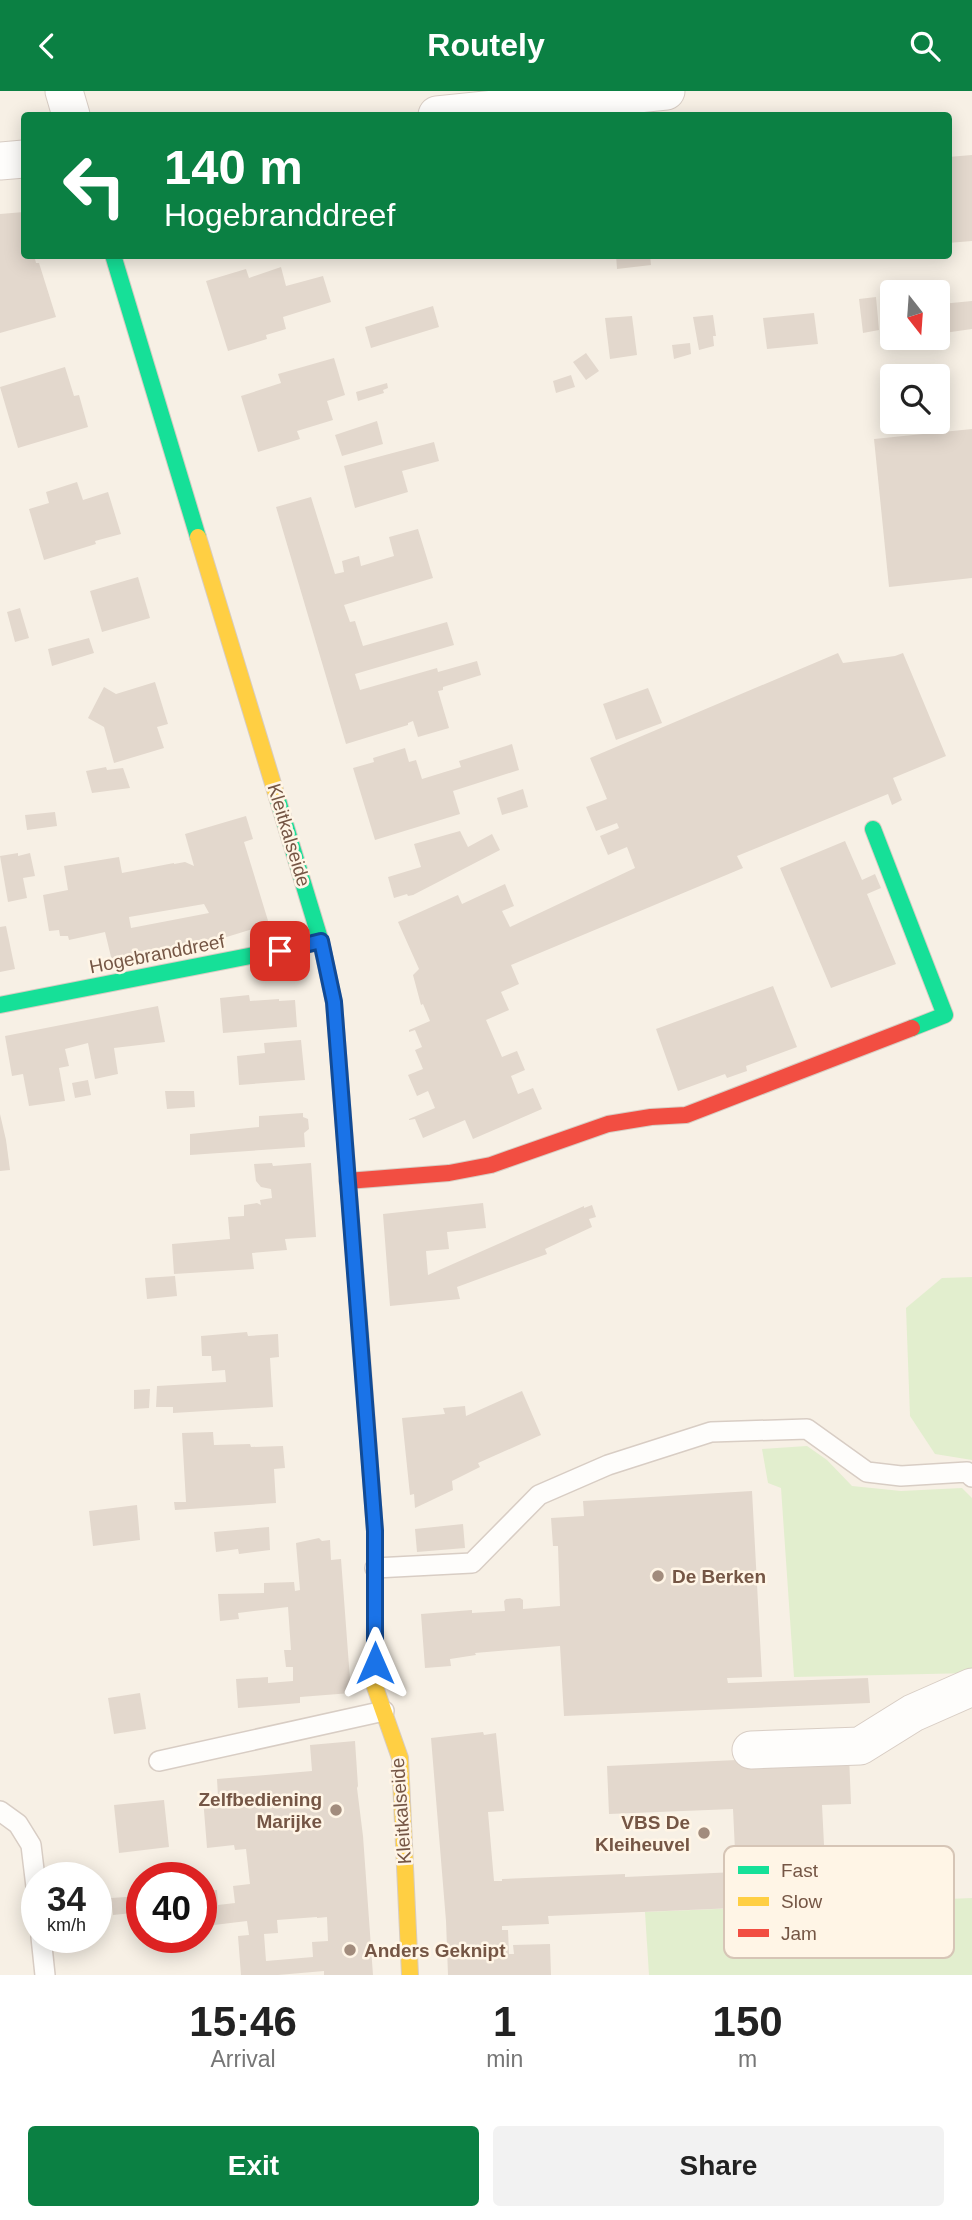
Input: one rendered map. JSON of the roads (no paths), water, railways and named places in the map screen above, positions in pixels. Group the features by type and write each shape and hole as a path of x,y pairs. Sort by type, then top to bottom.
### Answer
{"street":[{"path":"64,91 71,112"},
{"path":"466,112 666,91"},
{"path":"0,161 21,159"},
{"name":"Kleitkalseide","path":"114,259 321,941 334,1002 375,1531 375,1687 400,1758 410,1975"},
{"path":"347,1181 449,1173 491,1165 608,1124 686,1115 945,1015 873,829"},
{"name":"Hogebranddreef","path":"0,1005 321,941"},
{"path":"751,1750 860,1746 913,1713 972,1687"}],"lane":[{"path":"375,1568 472,1563 539,1495 608,1465 712,1432 807,1429 867,1472 901,1476 967,1472 972,1477"},
{"path":"159,1761 384,1711"},
{"path":"0,1811 18,1824 31,1845 33,1862"},
{"path":"43,1953 45,1975"}],"place":[{"name":"De Berken","path":"658,1576"},
{"name":"Zelfbediening Marijke","path":"336,1810"},
{"name":"VBS De Kleiheuvel","path":"704,1833"},
{"name":"Anders Geknipt","path":"350,1950"}]}
